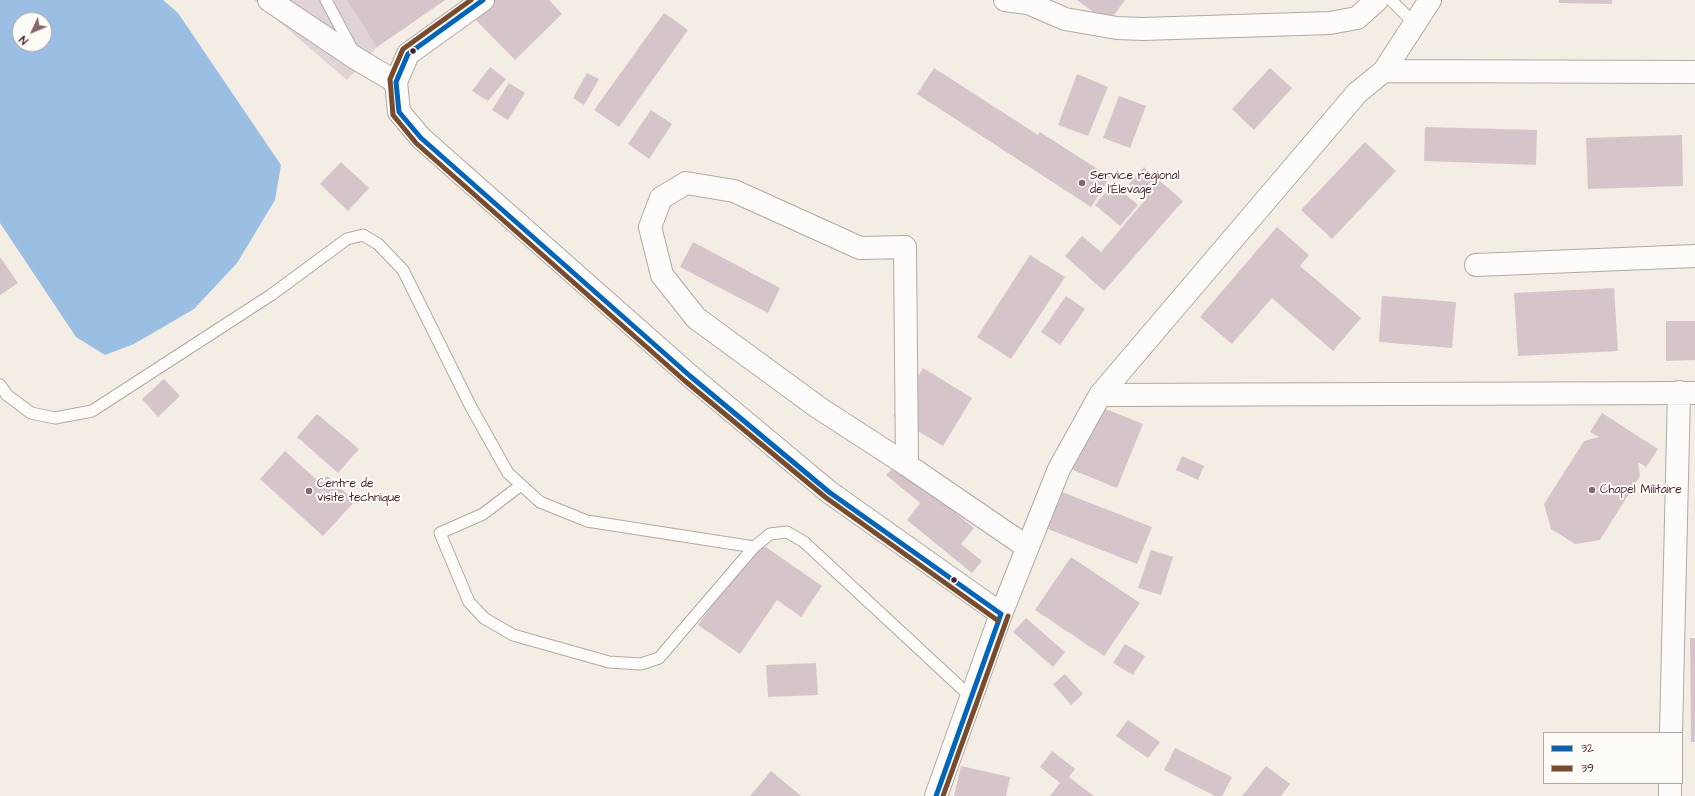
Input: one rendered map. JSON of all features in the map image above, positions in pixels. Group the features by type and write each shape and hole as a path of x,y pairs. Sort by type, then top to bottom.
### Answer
{"street":[{"path":"268,0 357,59 396,82"},
{"path":"484,0 408,54 396,82 399,112 420,138 666,355 829,492 1001,614"},
{"path":"1005,0 1028,3 1066,19 1117,28 1143,29 1330,23 1357,18 1378,0"},
{"path":"936,796 1001,614 1027,547 1059,469 1100,395 1357,94 1384,71 1430,0"},
{"path":"1384,71 1695,72"},
{"path":"907,465 905,247 860,248 734,191 686,183 660,198 650,227 662,275 696,318 819,408 907,465 1027,547"},
{"path":"1476,265 1695,256"},
{"path":"1100,395 1687,393 1671,732"},
{"path":"1670,784 1670,796"}],"lane":[{"path":"326,0 357,59"},
{"path":"1391,0 1415,24"},
{"path":"0,385 7,395 31,413 55,418 92,411 271,295 347,239 363,236 378,244 403,270 475,413 508,473 540,502 587,521 754,548"},
{"path":"521,485 483,514 440,533 469,602 484,618 513,635 609,662 641,664 659,658 754,548 770,534 787,532 804,542 971,697"}],"shaded area":[{"path":"254,0 445,0 377,47 347,80"}],"water":[{"path":"0,0 163,0 178,13 281,165 275,200 237,263 194,309 134,344 105,355 76,337 0,223"}],"building":[{"path":"347,0 445,0 377,47"},
{"path":"491,0 549,0 562,14 515,60 473,17"},
{"path":"1077,0 1125,0 1108,23"},
{"path":"1559,0 1612,0 1612,4 1559,3"},
{"path":"664,13 688,30 619,127 594,110"},
{"path":"490,67 506,79 488,101 472,91"},
{"path":"934,68 1038,135 1040,132 1110,177 1091,207 917,94"},
{"path":"1270,68 1292,88 1254,130 1232,109"},
{"path":"587,73 599,79 584,105 573,98"},
{"path":"1077,74 1108,87 1088,136 1058,125"},
{"path":"509,83 525,93 508,120 492,110"},
{"path":"1119,96 1146,106 1130,148 1103,138"},
{"path":"651,110 672,124 649,159 628,144"},
{"path":"1425,127 1537,130 1536,165 1424,161"},
{"path":"1682,135 1683,186 1588,189 1586,138"},
{"path":"1365,142 1396,171 1332,239 1301,210"},
{"path":"341,162 369,188 348,211 320,184"},
{"path":"1144,167 1183,201 1104,291 1065,256 1082,236 1101,252 1146,199 1129,184"},
{"path":"1113,184 1138,205 1120,226 1095,205"},
{"path":"1277,227 1309,255 1300,266 1361,318 1333,351 1272,298 1232,344 1200,317"},
{"path":"693,242 780,288 768,313 680,267"},
{"path":"1030,255 1065,277 1011,359 977,337"},
{"path":"0,257 18,283 0,295"},
{"path":"1614,288 1618,351 1518,356 1514,293"},
{"path":"1066,296 1085,309 1060,345 1041,332"},
{"path":"1382,296 1456,302 1452,348 1379,342"},
{"path":"1666,321 1695,321 1695,360 1666,361"},
{"path":"923,368 972,398 943,446 893,416"},
{"path":"164,379 180,396 158,417 142,399"},
{"path":"1093,404 1143,424 1117,488 1068,468"},
{"name":"Chapel Militaire","path":"1602,413 1658,449 1646,467 1638,462 1640,476 1600,540 1575,544 1551,529 1544,504 1584,441 1599,437 1590,432"},
{"path":"317,414 359,449 338,473 297,437"},
{"name":"Centre de visite technique","path":"285,451 318,481 327,476 355,501 323,536 260,479"},
{"path":"1182,456 1204,466 1198,480 1176,470"},
{"path":"896,464 974,528 961,544 982,561 972,573 907,520 920,503 886,475"},
{"path":"1062,492 1152,527 1137,564 1048,529"},
{"path":"757,541 822,586 801,617 777,600 740,654 698,625"},
{"path":"1151,550 1173,557 1161,595 1138,588"},
{"path":"1071,557 1140,603 1104,656 1035,610"},
{"path":"1026,618 1065,652 1053,667 1013,632"},
{"path":"1690,638 1695,638 1695,742 1691,742"},
{"path":"1125,644 1145,656 1133,675 1113,663"},
{"path":"816,663 818,695 768,697 766,665"},
{"path":"1065,674 1083,694 1071,705 1053,684"},
{"path":"1128,720 1160,742 1148,758 1116,736"},
{"path":"1175,748 1232,777 1222,796 1215,796 1164,770"},
{"path":"1052,751 1075,769 1069,777 1094,796 1050,796 1060,783 1040,767"},
{"path":"961,766 1010,777 1006,796 954,796"},
{"path":"1266,766 1290,784 1281,796 1242,796"},
{"path":"771,771 801,796 750,796"}],"transit line":[{"name":"39","path":"471,0 403,49 390,79 393,115 416,143 685,381 825,497 997,620"},
{"name":"32","path":"483,0 408,54 396,82 399,112 421,138 690,376 829,492 1001,614"},
{"name":"32","path":"936,796 1001,614"},
{"name":"39","path":"943,796 1008,616"}],"place":[{"name":"Service régional de l'Élevage","path":"1082,183"},
{"name":"Chapel Militaire","path":"1592,490"},
{"name":"Centre de visite technique","path":"309,491"}]}
